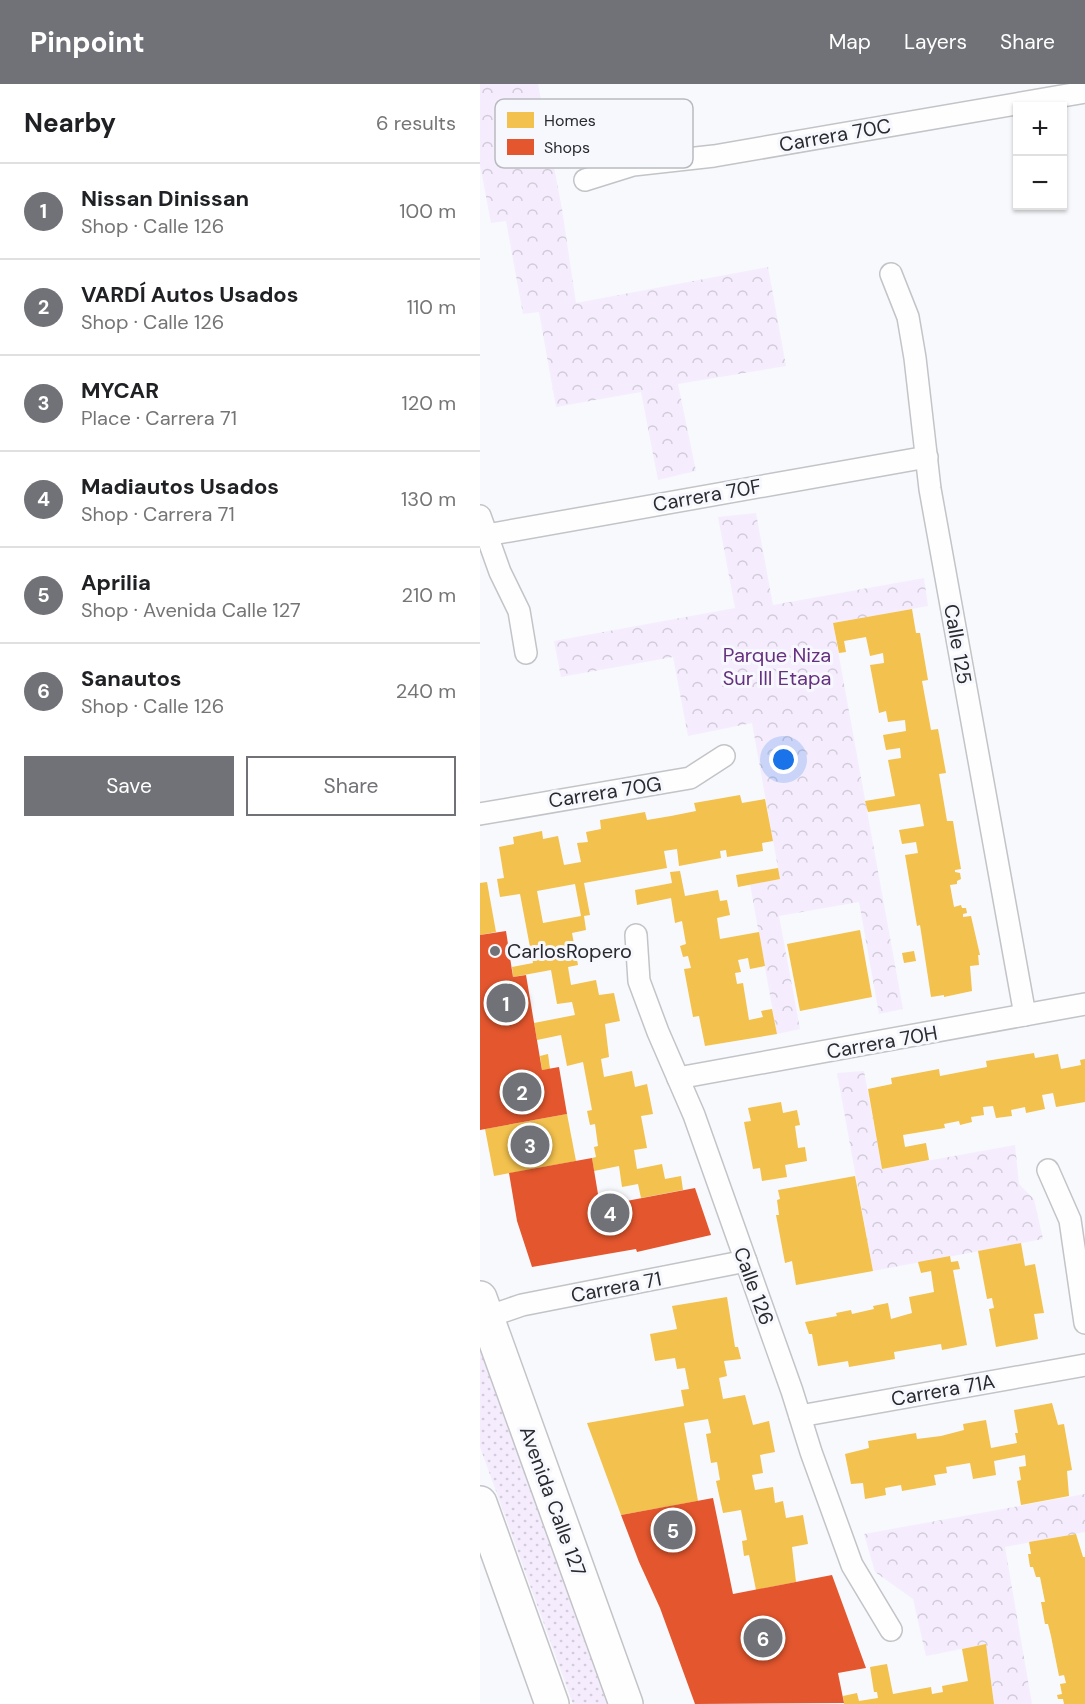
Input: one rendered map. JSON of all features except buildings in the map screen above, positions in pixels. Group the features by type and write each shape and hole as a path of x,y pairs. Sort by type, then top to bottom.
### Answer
{"main road":[{"name":"Avenida Calle 127","path":"483,1307 626,1704"},
{"path":"480,1503 552,1704"}],"street":[{"name":"Carrera 70C","path":"693,158 1085,92"},
{"name":"Carrera 70C","path":"585,180 623,168"},
{"name":"Calle 125","path":"891,274 908,317 930,489 1025,1015"},
{"name":"Carrera 70F","path":"484,525 708,494 927,457"},
{"path":"484,525 501,572 519,611 526,653"},
{"name":"Carrera 70G","path":"480,814 690,778 724,756"},
{"name":"Calle 126","path":"636,935 639,981 694,1115 852,1565 891,1630"},
{"name":"Carrera 70H","path":"678,1078 1085,1004"},
{"path":"1048,1170 1070,1220 1085,1323"},
{"name":"Carrera 71","path":"483,1307 522,1305 746,1261"},
{"name":"Carrera 71A","path":"800,1416 1085,1365"}],"green space":[{"path":"480,84 538,84 541,99 495,99 495,168 554,168 576,303 768,267 786,366 678,384 696,471 658,480 641,392 556,407 539,312 523,314 506,221 491,223 480,165"},
{"name":"Parque Niza Sur III Etapa","path":"756,513 773,605 924,578 928,606 833,623 903,1009 879,1014 859,902 779,916 800,1029 777,1034 750,884 780,879 752,723 688,736 673,657 561,677 554,641 735,608 718,517"},
{"path":"864,1071 882,1169 1015,1145 1019,1184 1034,1199 1043,1239 873,1271 837,1073"},
{"path":"480,1349 607,1704 573,1704 480,1447"},
{"path":"1085,1494 1085,1532 1005,1547 1032,1704 994,1704 986,1644 926,1656 913,1599 875,1572 864,1534"}],"place":[{"name":"CarlosRopero","path":"495,951"},
{"name":"Nissan Dinissan","path":"506,1003"},
{"name":"VARDÍ Autos Usados","path":"522,1092"},
{"name":"MYCAR","path":"530,1145"},
{"name":"Madiautos Usados","path":"610,1213"},
{"name":"Aprilia","path":"673,1530"},
{"name":"Sanautos","path":"763,1638"}]}
